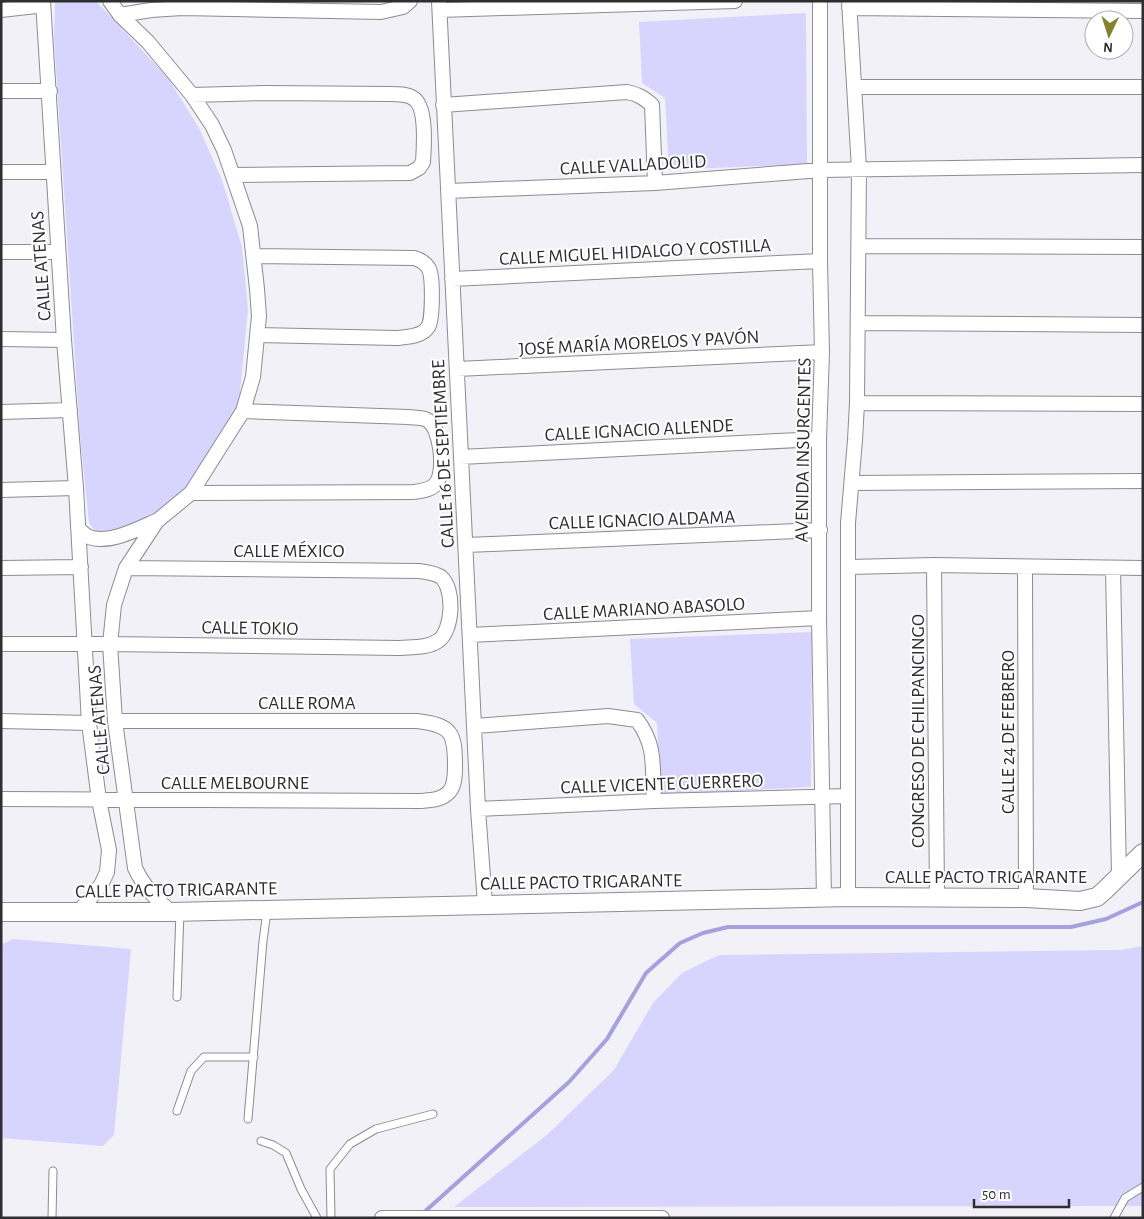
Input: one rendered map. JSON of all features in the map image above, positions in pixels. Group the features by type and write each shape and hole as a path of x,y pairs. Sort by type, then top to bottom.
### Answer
{"street":[{"path":"1,10 36,6 42,1"},
{"name":"CALLE ATENAS","path":"42,1 50,91 58,252 76,488 88,723 99,800 109,850 107,872 101,885 78,913"},
{"name":"CALLE ATENAS","path":"78,528 87,536 98,539 127,533 156,520 191,493 242,411 253,377 258,335 258,307 250,226 234,174 212,125 192,94 148,42 120,15 110,1"},
{"path":"120,15 182,8 381,12 403,7 410,1"},
{"path":"440,6 735,1"},
{"name":"AVENIDA INSURGENTES","path":"820,1 822,352 819,439 819,618 824,898"},
{"path":"848,898 848,524 856,404 859,246 859,169 849,5 1143,11"},
{"name":"CALLE 16 DE SEPTIEMBRE","path":"440,6 443,104 478,809 485,904"},
{"path":"855,87 1143,87"},
{"path":"1,90 50,91"},
{"path":"192,94 265,92 390,94 405,95 419,103 422,112 423,162 419,168 410,173 234,174"},
{"path":"443,104 627,92 635,94 644,98 652,106 656,183"},
{"name":"CALLE VALLADOLID","path":"448,191 656,183 821,170 1143,165"},
{"path":"1,172 53,172"},
{"path":"859,246 1143,247"},
{"path":"1,252 58,252"},
{"path":"254,256 403,257 422,261 430,271 431,320 428,328 418,334 396,338 258,335"},
{"name":"CALLE MIGUEL HIDALGO Y COSTILLA","path":"452,278 820,261"},
{"path":"858,323 1143,325"},
{"path":"1,339 64,340"},
{"name":"JOSÉ MARÍA MORELOS Y PAVÓN","path":"457,369 822,352"},
{"path":"856,404 1143,404"},
{"path":"1,412 70,410"},
{"path":"191,493 422,490 431,488 437,483 440,474 438,435 434,426 427,420 242,411"},
{"name":"CALLE IGNACIO ALLENDE","path":"461,456 819,439"},
{"path":"852,483 1143,482"},
{"path":"1,490 76,488"},
{"name":"CALLE ATENAS","path":"156,520 126,568 114,605 110,644 116,722 135,868 143,884 153,897 176,911"},
{"name":"CALLE IGNACIO ALDAMA","path":"466,546 820,530"},
{"path":"848,566 934,565 1143,568"},
{"name":"CONGRESO DE CHILPANCINGO","path":"934,565 937,897"},
{"name":"CALLE 24 DE FEBRERO","path":"1025,566 1026,898"},
{"path":"1,568 81,567"},
{"name":"CALLE MÉXICO","path":"126,568 418,571 432,573 441,577 447,585"},
{"path":"1113,568 1119,877"},
{"name":"CALLE TOKIO","path":"1,644 420,647 431,645 440,640 446,632 450,620 450,597 447,585"},
{"name":"CALLE MARIANO ABASOLO","path":"470,635 819,618"},
{"path":"475,726 608,716 637,720 649,739 652,752 654,801"},
{"path":"1,721 88,723"},
{"name":"CALLE ROMA","path":"116,722 432,722 442,726 453,737 455,748 454,777"},
{"name":"CALLE MELBOURNE","path":"1,799 420,801 433,800 444,796 451,790 454,777"},
{"name":"CALLE VICENTE GUERRERO","path":"478,809 654,801 847,796"},
{"name":"CALLE PACTO TRIGARANTE","path":"1,912 78,913 824,898 1026,898 1080,901 1097,897 1143,853"},
{"path":"382,1218 662,1218"}],"lane":[{"path":"248,1119 267,909"},
{"path":"176,911 177,997"},
{"path":"177,1111 191,1071 204,1057 254,1057"},
{"path":"331,1218 330,1169 350,1144 376,1129 434,1114"},
{"path":"261,1141 273,1145 286,1153 301,1188 317,1218"},
{"path":"52,1218 53,1170"},
{"path":"1114,1218 1125,1198 1143,1187"}],"shaded area":[{"path":"55,1 96,1 168,78 199,128 222,180 242,247 248,309 239,403 216,452 188,492 142,522 108,532 96,532 89,523 80,435 54,38"},
{"path":"806,13 807,164 669,170 665,98 642,83 639,22"},
{"path":"812,632 811,787 660,795 657,723 634,704 630,639"},
{"path":"13,939 131,949 114,1135 103,1146 1,1138 1,945"},
{"path":"1143,946 1143,1206 454,1207 548,1134 614,1070 653,1003 682,973 719,955 1121,950"}],"waterway":[{"path":"421,1215 569,1082 607,1039 646,973 680,943 703,933 728,927 1071,927 1106,919 1143,902"}]}
